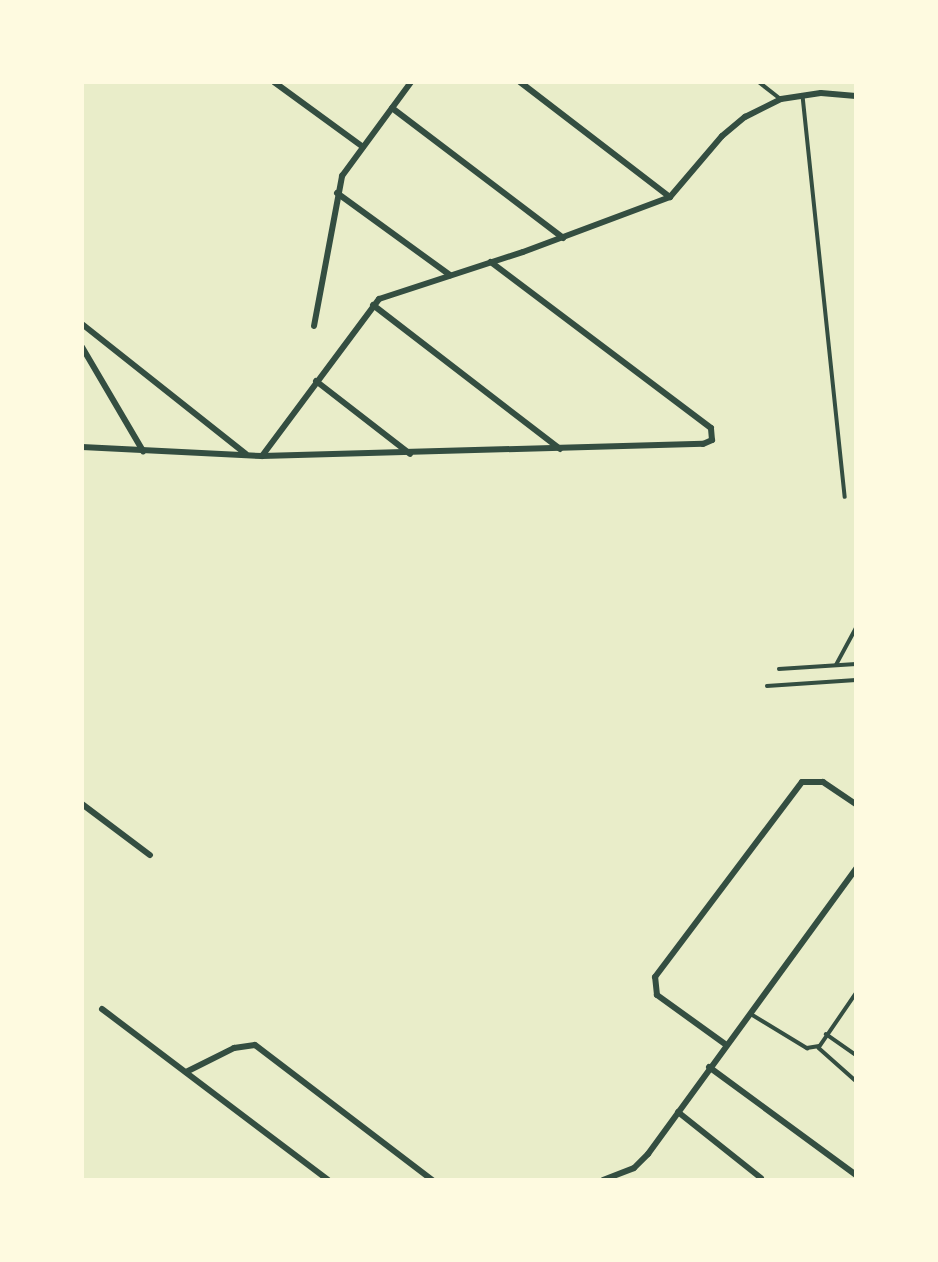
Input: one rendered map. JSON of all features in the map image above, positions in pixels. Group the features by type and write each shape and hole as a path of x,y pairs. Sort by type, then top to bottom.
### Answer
{"street":[{"path":"274,82 363,147"},
{"path":"314,326 342,176 411,82"},
{"path":"520,82 670,197"},
{"path":"262,456 373,305 390,293 491,262 670,197 722,136 781,99 803,94 856,96"},
{"path":"392,108 563,237"},
{"path":"337,193 450,275"},
{"path":"82,447 247,456 410,454 703,444 714,433 491,262"},
{"path":"373,305 561,449"},
{"path":"82,324 247,456"},
{"path":"82,347 143,451"},
{"path":"316,382 410,454"},
{"path":"725,1044 657,995 655,976 802,782 823,782 856,804"},
{"path":"82,804 150,855"},
{"path":"603,1180 634,1168 856,869"},
{"path":"102,1009 328,1180"},
{"path":"186,1072 234,1048 255,1045 432,1180"},
{"path":"709,1067 856,1175"},
{"path":"678,1112 761,1178"}],"lane":[{"path":"759,82 781,99"},
{"path":"803,94 845,497"},
{"path":"836,666 856,628"},
{"path":"779,669 856,664"},
{"path":"767,686 856,680"},
{"path":"856,995 820,1046 822,1054 856,1082"},
{"path":"748,1012 807,1048 820,1046"},
{"path":"826,1034 856,1055"}]}
